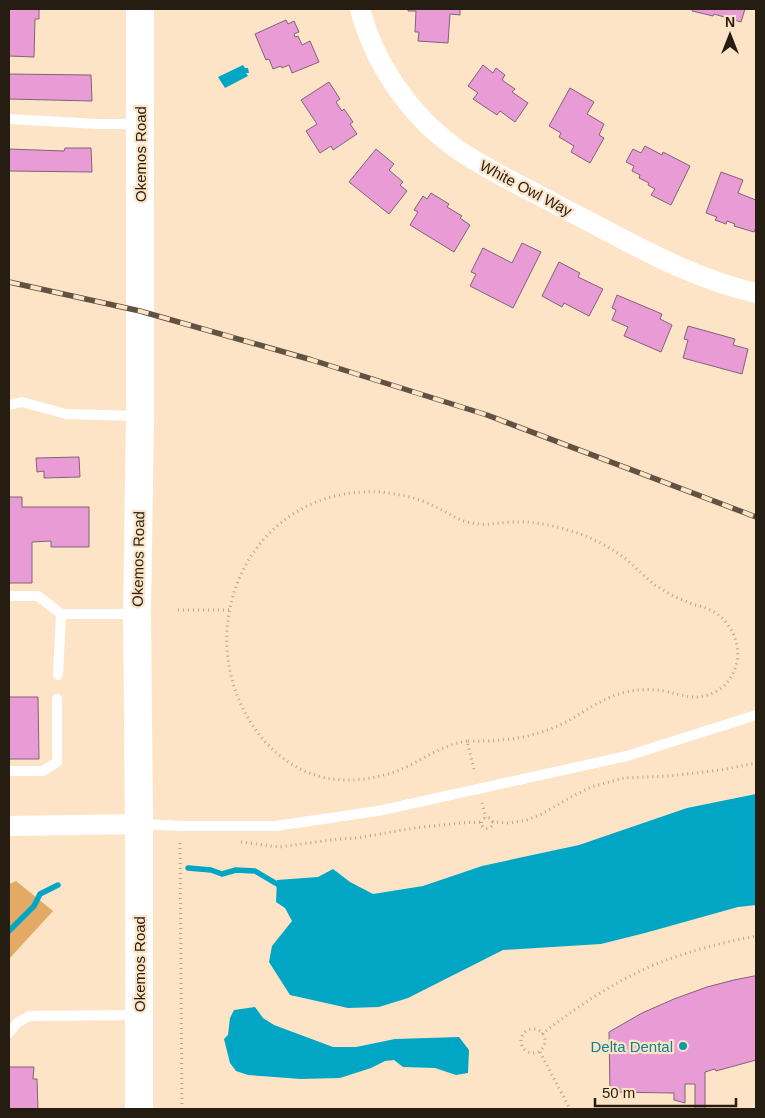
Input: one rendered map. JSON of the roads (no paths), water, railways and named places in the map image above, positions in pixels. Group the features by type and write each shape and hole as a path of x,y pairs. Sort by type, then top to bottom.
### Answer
{"main road":[{"name":"Okemos Road","path":"139,1109 137,614 140,416 140,9"}],"street":[{"name":"White Owl Way","path":"360,9 371,41 392,82 421,118 452,146 488,169 660,259 720,283 756,293"},
{"path":"9,826 139,824"}],"lane":[{"path":"9,119 98,124 140,124"},
{"path":"9,405 22,402 66,414 140,416"},
{"path":"9,596 38,596 61,614 137,614"},
{"path":"58,675 61,614"},
{"path":"9,772 43,771 57,762 57,699"},
{"path":"139,824 276,826 378,811 626,756 756,715"},
{"path":"9,1033 17,1023 29,1016 139,1015"}],"water":[{"path":"243,65 245,68 248,68 249,73 246,73 248,76 225,88 218,77"},
{"path":"756,794 756,905 738,907 601,944 503,950 408,998 379,1007 348,1008 290,995 269,962 272,946 292,921 285,908 276,902 277,880 318,877 333,869 350,882 373,894 423,886 482,866 579,845 687,808"},
{"path":"255,1007 263,1018 274,1025 333,1047 356,1047 395,1039 459,1037 469,1050 468,1073 456,1075 435,1068 403,1067 394,1060 385,1061 371,1068 340,1078 301,1079 248,1075 236,1071 230,1063 224,1039 228,1035 230,1018 234,1010"}],"waterway":[{"path":"188,868 211,870 222,874 236,870 255,871 277,884"},
{"path":"9,931 34,906 40,894 58,885"}],"railway":[{"path":"9,282 140,311 312,360 487,415 756,517"}],"place":[{"name":"Delta Dental","path":"683,1046"}]}
